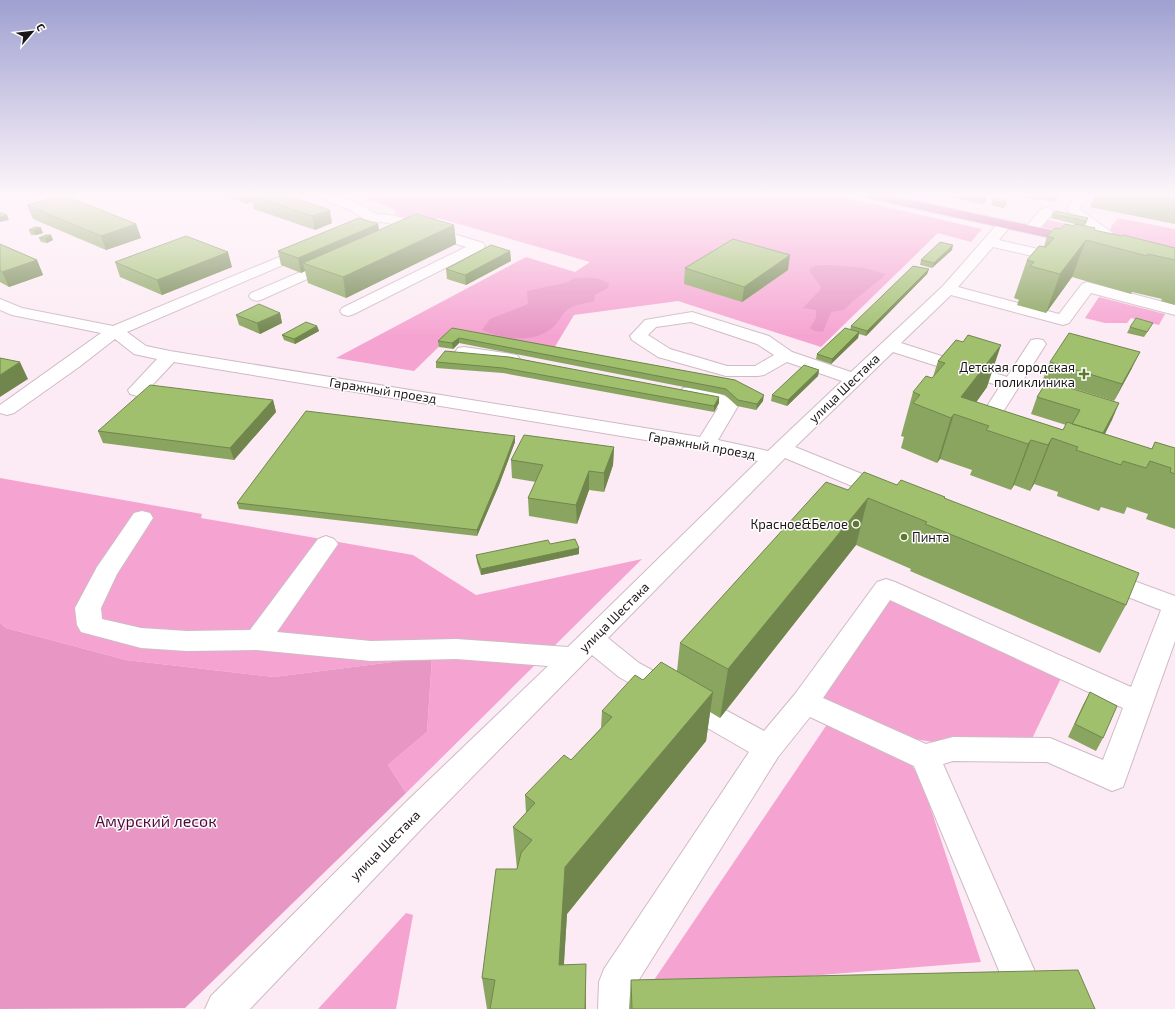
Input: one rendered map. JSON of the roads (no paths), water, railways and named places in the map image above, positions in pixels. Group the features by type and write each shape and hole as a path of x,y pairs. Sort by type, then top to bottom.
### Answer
{"highway":[{"path":"1087,242 1111,247"}],"street":[{"path":"7,409 73,363 114,331 324,242"},
{"path":"348,310 478,246 465,242"},
{"path":"990,242 1078,263"},
{"name":"улица Шестака","path":"224,1009 417,812 777,454 948,288 990,242"},
{"path":"257,296 343,258"},
{"path":"948,288 1063,320 1087,287 1175,310"},
{"name":"Гаражный проезд","path":"0,304 18,312 114,331 140,350 170,356 706,444 777,454 903,499"},
{"path":"0,318 18,312"},
{"path":"786,356 758,371 726,371 664,353 638,336 651,323 692,317 763,340 786,356 855,379"},
{"path":"992,441 978,436 1037,344"},
{"path":"889,345 1011,384"},
{"path":"464,352 524,361"},
{"path":"137,390 170,356"},
{"path":"676,389 713,397 729,406 706,444"},
{"path":"534,437 546,418"},
{"path":"142,518 106,573 88,608 90,625 141,638 187,642 257,640 371,651 582,649 629,670 768,748"},
{"path":"257,640 326,544"},
{"path":"805,702 925,757 953,749 1050,750 1112,778 1174,606 1079,568"},
{"path":"628,1008 617,982 768,748 805,702 886,588 1138,703"},
{"path":"925,757 1026,992 987,993"}],"place":[{"name":"Детская городская поликлиника","path":"1084,374"},
{"name":"Красное&Белое","path":"856,524"},
{"name":"Пинта","path":"904,537"}],"park label":[{"name":"Амурский лесок","path":"156,820"}]}
